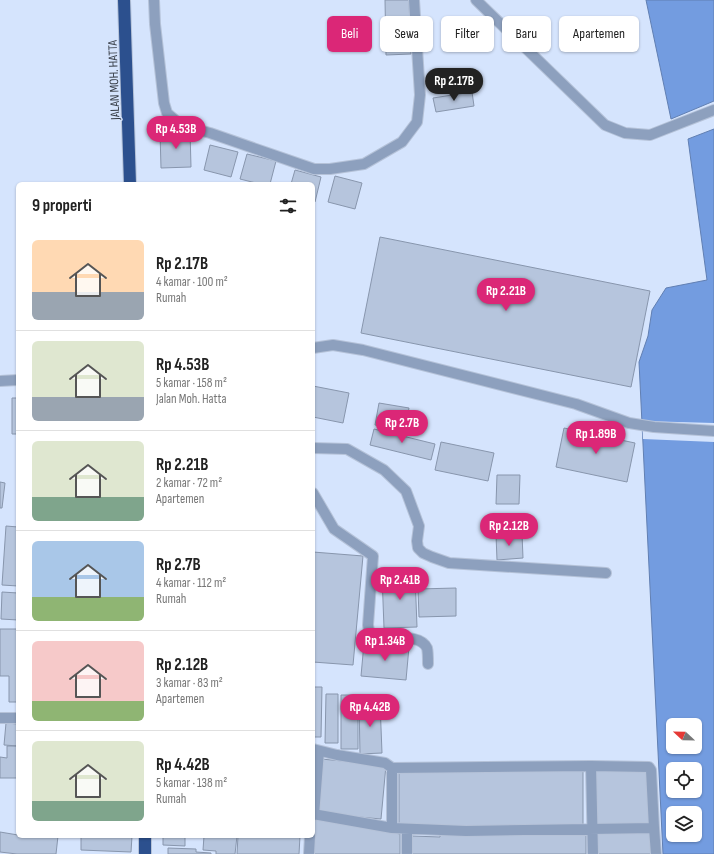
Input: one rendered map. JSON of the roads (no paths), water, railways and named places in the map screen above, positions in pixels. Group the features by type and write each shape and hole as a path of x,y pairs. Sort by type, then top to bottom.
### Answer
{"highway":[{"name":"JALAN MOH. HATTA","path":"124,0 130,182"},
{"path":"145,838 145,854"}],"street":[{"path":"154,0 155,24 164,104 167,113 181,125 210,133 314,169 330,169 364,164 402,142 416,122 420,95 414,0"},
{"path":"476,0 605,125 625,133 650,135 714,110"},
{"path":"315,348 333,346 363,350 576,404 628,423 654,427 714,431"},
{"path":"0,381 16,380"},
{"path":"315,448 347,449 384,470 406,491 419,526 416,541 418,548 423,553 432,557 449,563 606,573"},
{"path":"315,496 334,529 373,556 368,625 369,631 373,635 417,639 427,649 428,664"},
{"path":"0,718 16,718"},
{"path":"315,772 316,750 337,756 385,763 392,768 591,766 649,767 651,770 656,854"},
{"path":"591,766 593,854"},
{"path":"392,768 392,828"},
{"path":"315,815 392,828 466,830 654,828"},
{"path":"407,828 407,854"},
{"path":"309,854 310,838"}],"water":[{"path":"646,0 714,0 714,101 671,119"},
{"path":"714,129 714,854 663,854 639,362 648,336 652,310 666,288 707,280 688,139"}]}
